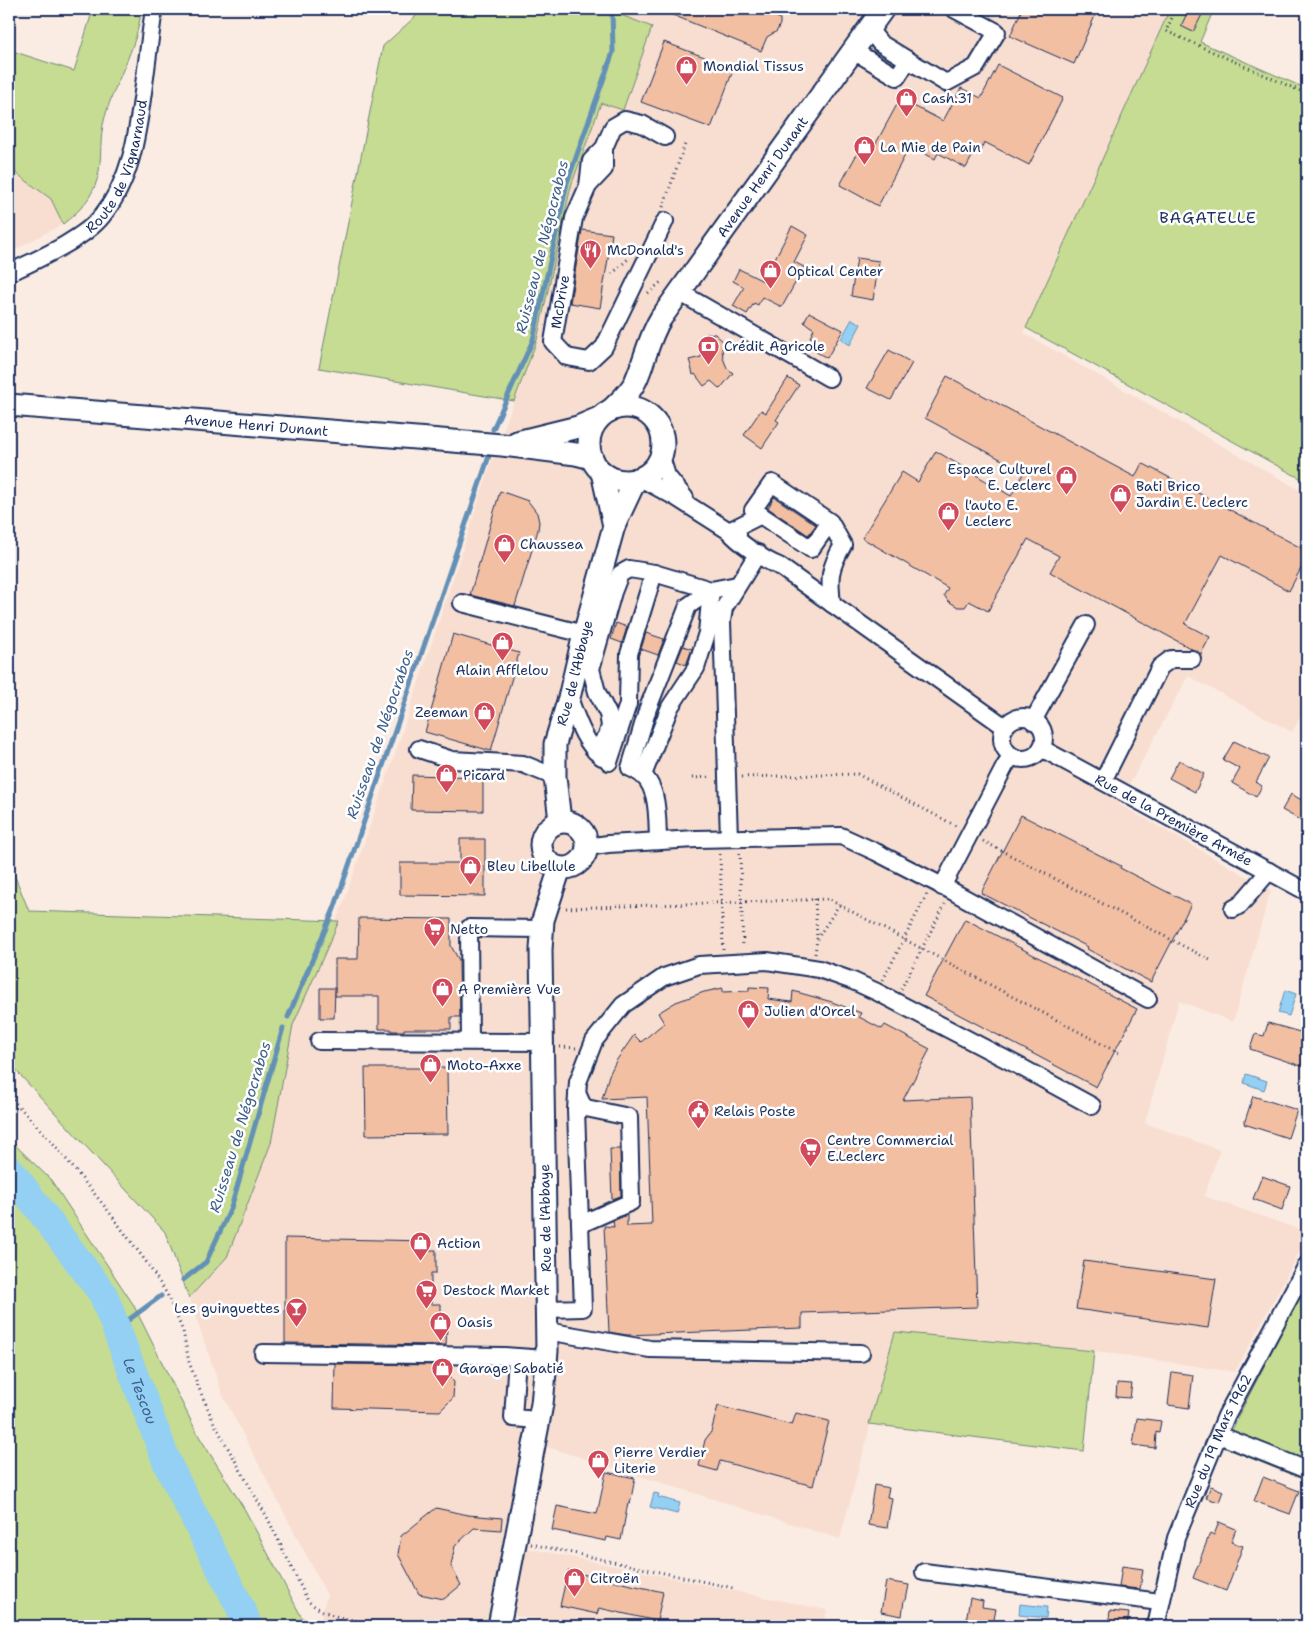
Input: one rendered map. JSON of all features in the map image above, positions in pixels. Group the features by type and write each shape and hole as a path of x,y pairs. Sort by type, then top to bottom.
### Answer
{"main road":[{"name":"Avenue Henri Dunant","path":"502,445 532,440 578,427 605,414 624,397 635,382 655,328 679,292 858,55 874,22"},
{"name":"Avenue Henri Dunant","path":"648,348 646,384 652,417"},
{"name":"Avenue Henri Dunant","path":"9,405 502,445 576,454 597,465"},
{"path":"621,407 632,407 652,417 661,431 663,444 661,457 649,473 638,479 624,480 612,478 597,465 590,448 590,437 593,427 605,414 621,407"},
{"name":"Rue de l'Abbaye","path":"597,465 614,526"},
{"name":"Rue de l'Abbaye","path":"560,821 554,777 555,744 614,526 638,479"},
{"path":"560,821 568,821 580,827 584,833 587,846 583,859 566,868 560,868 544,858 540,845 541,839 548,827 560,821"},
{"name":"Rue de l'Abbaye","path":"499,1626 538,1420 546,1359 542,930 543,920 560,868"}],"street":[{"name":"Route de Vignarnaud","path":"9,273 80,235 102,217 124,181 137,132 154,9"},
{"path":"874,22 908,60 946,83 976,66 998,32 954,9"},
{"path":"858,55 897,77 908,60"},
{"name":"McDrive","path":"664,221 604,347 589,360 567,358 553,342 574,218 588,186 591,161 604,148 613,128 625,120 642,124 665,137"},
{"path":"679,292 829,378"},
{"path":"661,457 671,483 700,512"},
{"path":"638,479 700,512 729,531 738,534 771,556 779,566"},
{"path":"830,522 811,549 753,510 772,482 830,522 843,545 834,559 829,577 832,604"},
{"path":"729,531 761,515"},
{"path":"729,531 735,539 758,553 768,562 779,566 1005,727"},
{"path":"729,838 722,621 724,608 758,553"},
{"path":"595,751 607,736 610,726 608,714 597,692 591,669 612,592 620,574 629,569 654,573 711,590"},
{"path":"609,762 628,704 628,654 654,573"},
{"path":"636,772 648,708 688,606 711,590 737,585"},
{"path":"636,772 670,706 696,668 707,632 711,590"},
{"path":"462,603 584,634"},
{"path":"1034,721 1086,625"},
{"path":"1103,781 1160,667 1170,659 1192,658"},
{"path":"569,698 580,728 595,751 609,762 636,772 654,795 658,841"},
{"path":"1021,717 1034,721 1043,736 1041,748 1031,757 1025,759 1012,756 1003,746 1002,733 1005,727 1021,717"},
{"name":"Rue de la Première Armée","path":"1041,748 1307,892"},
{"path":"419,749 452,760 523,764 554,777"},
{"path":"942,887 1012,756"},
{"path":"587,846 729,838 841,836 942,887 1148,999"},
{"path":"1233,909 1240,905 1269,871"},
{"path":"470,1041 469,928 542,930"},
{"path":"547,1309 583,1308 576,1093 578,1082 594,1041 623,1005 664,977 699,965 767,961 812,968 853,981 877,992 1092,1106"},
{"path":"319,1042 542,1042"},
{"path":"576,1093 586,1108 629,1117 632,1202 581,1224"},
{"name":"Rue du 19 Mars 1962","path":"1156,1626 1176,1538 1226,1416 1307,1265"},
{"path":"547,1331 650,1349 861,1353"},
{"path":"263,1353 546,1359"},
{"path":"517,1357 513,1418 538,1420"},
{"path":"1219,1435 1307,1470"},
{"path":"924,1572 1160,1602"}],"path":[{"path":"1176,9 1166,31 1307,94"},
{"path":"692,778 718,777"},
{"path":"812,968 817,939 815,899"},
{"path":"565,908 828,899 1119,1054"},
{"path":"817,939 839,905"},
{"path":"9,1096 53,1143 106,1208 147,1263 167,1294 183,1332 189,1362 214,1423 268,1519 308,1601 318,1610 334,1617 406,1626"},
{"path":"516,1541 733,1588"}],"shaded area":[{"path":"620,9 1170,9 1024,333 1307,494 1307,705 1292,732 1188,676 1119,804 1271,890 1233,1022 1179,1001 1145,1123 1220,1150 1204,1196 1307,1232 1307,1238 1235,1372 1094,1351 895,1332 840,1539 547,1447 528,1548 827,1610 824,1626 605,1626 489,1613 486,1626 319,1626 327,1595 223,1396 189,1298 227,1257 271,1143 293,1025 343,904 399,742 492,460 537,340 571,186 601,102 623,110 652,27 620,15"},
{"path":"9,168 51,199 63,224 9,253"}],"green space":[{"path":"93,9 141,9 135,38 112,96 103,125 99,171 95,186 82,207 63,224 51,199 9,168 9,50 74,71"},
{"path":"417,9 620,9 621,15 652,27 623,110 601,103 571,186 537,340 514,401 319,368 383,46 416,16"},
{"path":"1170,9 1214,9 1200,42 1307,89 1307,482 1026,328"},
{"path":"9,862 29,911 339,921 293,1025 271,1143 227,1257 189,1298 165,1232 9,1063"},
{"path":"9,1139 51,1180 133,1304 197,1433 245,1510 301,1616 312,1626 9,1626"},
{"path":"1307,1282 1307,1481 1224,1447"},
{"path":"895,1332 1094,1351 1084,1451 869,1424"}],"water":[{"path":"852,319 861,324 850,345 841,339"},
{"path":"1285,990 1296,994 1289,1016 1278,1013"},
{"path":"1246,1074 1267,1081 1264,1090 1244,1083"},
{"path":"654,1493 659,1494 658,1497 680,1503 677,1514 650,1507"},
{"path":"1020,1604 1047,1607 1046,1618 1019,1615"}],"building":[{"path":"658,9 778,9 775,16 780,19 780,24 777,31 767,37 761,51"},
{"path":"1022,9 1098,9 1074,64 1010,36"},
{"path":"1189,9 1205,9 1193,32 1181,26"},
{"name":"Mondial Tissus","path":"664,42 734,68 711,128 641,102"},
{"path":"998,65 1063,98 1029,165 984,142 980,152 976,149 966,168 938,153 935,159 910,146 878,206 840,185 865,139 875,145 900,99 943,121 961,88 981,98"},
{"path":"792,226 808,235 794,262 804,267 782,307 762,297 758,305 754,303 747,314 733,306 744,287 733,281 739,269 763,281"},
{"name":"McDonald's","path":"582,230 612,234 600,308 570,303"},
{"path":"857,258 879,261 873,300 851,296"},
{"path":"809,312 843,330 827,358 811,349 816,340 810,337 814,329 804,322"},
{"path":"707,333 715,334 724,342 722,349 723,358 727,368 733,373 720,389 711,381 704,386 695,374 693,375 689,360 701,357"},
{"path":"889,350 912,363 891,400 867,388"},
{"name":"Bati Brico Jardin E. Leclerc","path":"947,376 1135,477 1142,463 1307,551 1307,557 1289,591 1222,555 1185,624 1210,637 1201,654 1050,572 1059,556 1028,539 988,611 969,601 965,607 958,607 948,601 944,595 948,588 862,538 902,472 918,482 936,451 1011,496 1024,472 925,418"},
{"path":"788,378 799,385 776,420 779,422 762,448 744,435 761,410 766,413"},
{"name":"Chaussea","path":"500,491 528,501 537,513 539,522 515,606 470,595"},
{"path":"774,497 816,525 808,535 768,508"},
{"path":"616,623 627,627 622,643 611,639"},
{"path":"646,633 664,639 658,655 641,649"},
{"path":"453,634 519,653 491,751 425,732"},
{"path":"683,646 692,649 686,665 677,661"},
{"path":"1234,741 1269,758 1256,782 1262,786 1256,797 1232,783 1240,769 1223,760"},
{"path":"1179,760 1204,774 1195,792 1169,778"},
{"name":"Picard","path":"412,775 483,777 483,811 411,810"},
{"path":"1291,794 1307,803 1307,824 1282,810"},
{"path":"1021,815 1191,904 1151,982 1087,949 1088,947 981,893"},
{"path":"460,839 485,839 485,896 400,895 400,863 460,863"},
{"path":"359,918 451,919 451,946 459,960 460,1017 451,1017 451,1029 404,1029 404,1031 391,1031 391,1029 379,1029 379,996 335,996 335,959 358,959"},
{"path":"965,919 1137,1009 1096,1087 924,996"},
{"name":"Centre Commercial E.Leclerc","path":"749,987 769,988 768,999 792,1002 793,991 832,1002 861,1013 859,1017 882,1029 885,1025 930,1049 903,1100 970,1097 977,1307 802,1313 802,1328 627,1335 609,1332 604,1226 614,1227 613,1221 627,1215 627,1226 652,1225 647,1097 602,1099 609,1075 634,1035 641,1042 664,1023 658,1013 676,1002 704,992 723,988 723,992 749,991"},
{"path":"320,988 335,988 334,1018 320,1018"},
{"path":"1268,1023 1307,1034 1307,1068 1250,1049 1255,1034 1264,1036"},
{"path":"365,1068 447,1068 448,1134 366,1135"},
{"path":"1253,1096 1297,1110 1288,1138 1244,1124"},
{"path":"610,1149 620,1149 621,1196 612,1199"},
{"path":"1262,1176 1290,1186 1282,1210 1253,1199"},
{"path":"285,1238 428,1241 428,1250 436,1250 436,1273 431,1273 431,1304 441,1304 441,1315 450,1324 447,1327 446,1345 285,1343"},
{"path":"1084,1261 1216,1279 1208,1328 1076,1309"},
{"path":"335,1364 445,1365 445,1370 441,1369 454,1382 453,1398 440,1411 334,1408"},
{"path":"1172,1372 1193,1375 1189,1408 1168,1405"},
{"path":"1117,1383 1132,1384 1130,1398 1116,1397"},
{"path":"718,1406 792,1425 796,1413 829,1421 813,1486 720,1461 717,1471 699,1466 705,1440 711,1432"},
{"path":"1137,1418 1161,1421 1159,1433 1156,1432 1155,1448 1133,1445"},
{"path":"606,1472 635,1478 621,1540 607,1537 606,1541 552,1530 557,1506 597,1514"},
{"path":"1263,1477 1299,1491 1290,1514 1254,1501"},
{"path":"874,1485 889,1488 887,1497 892,1498 887,1528 868,1525"},
{"path":"1211,1486 1223,1491 1219,1502 1206,1498"},
{"path":"436,1508 468,1515 502,1518 501,1530 474,1528 455,1546 451,1566 461,1585 444,1599 419,1594 398,1554 401,1536"},
{"path":"1219,1522 1236,1529 1231,1542 1243,1546 1226,1591 1193,1578 1210,1533 1214,1535"},
{"path":"1122,1566 1143,1569 1140,1589 1119,1587"},
{"path":"568,1571 663,1592 657,1621 599,1608 597,1614 560,1606"},
{"path":"886,1581 909,1585 906,1600 904,1600 902,1616 881,1612"},
{"path":"970,1598 983,1601 982,1607 996,1609 993,1625 966,1620"},
{"path":"1110,1611 1129,1613 1127,1626 1108,1626"}],"waterway":[{"name":"Ruisseau de Négocrabos","path":"493,429 533,340 567,183 613,52 612,9"},
{"name":"Ruisseau de Négocrabos","path":"288,1017 334,909 489,456"},
{"name":"Ruisseau de Négocrabos","path":"183,1280 206,1262 231,1208 283,1028"},
{"name":"Le Tescou","path":"9,1169 103,1294 168,1465 248,1626"},
{"name":"Ruisseau de Négocrabos","path":"116,1329 161,1296"}],"place":[{"name":"Mondial Tissus","path":"687,85"},
{"name":"Cash.31","path":"906,117"},
{"name":"La Mie de Pain","path":"864,166"},
{"name":"McDonald's","path":"591,269"},
{"name":"Optical Center","path":"771,290"},
{"name":"Crédit Agricole","path":"708,365"},
{"name":"Espace Culturel E. Leclerc","path":"1067,496"},
{"name":"Bati Brico Jardin E. Leclerc","path":"1120,513"},
{"name":"l'auto E. Leclerc","path":"949,532"},
{"name":"Chaussea","path":"504,563"},
{"name":"Alain Afflelou","path":"502,661"},
{"name":"Zeeman","path":"484,731"},
{"name":"Picard","path":"447,794"},
{"name":"Bleu Libellule","path":"471,885"},
{"name":"Netto","path":"434,948"},
{"name":"A Première Vue","path":"442,1008"},
{"name":"Julien d'Orcel","path":"748,1030"},
{"name":"Moto-Axxe","path":"431,1084"},
{"name":"Relais Poste","path":"698,1130"},
{"name":"Centre Commercial E.Leclerc","path":"811,1167"},
{"name":"Action","path":"421,1262"},
{"name":"Destock Market","path":"427,1309"},
{"name":"Les guinguettes","path":"296,1327"},
{"name":"Oasis","path":"441,1341"},
{"name":"Garage Sabatié","path":"443,1387"},
{"name":"Pierre Verdier Literie","path":"598,1479"},
{"name":"Citroën","path":"574,1597"}],"district":[{"name":"BAGATELLE","path":"1208,217"}]}
